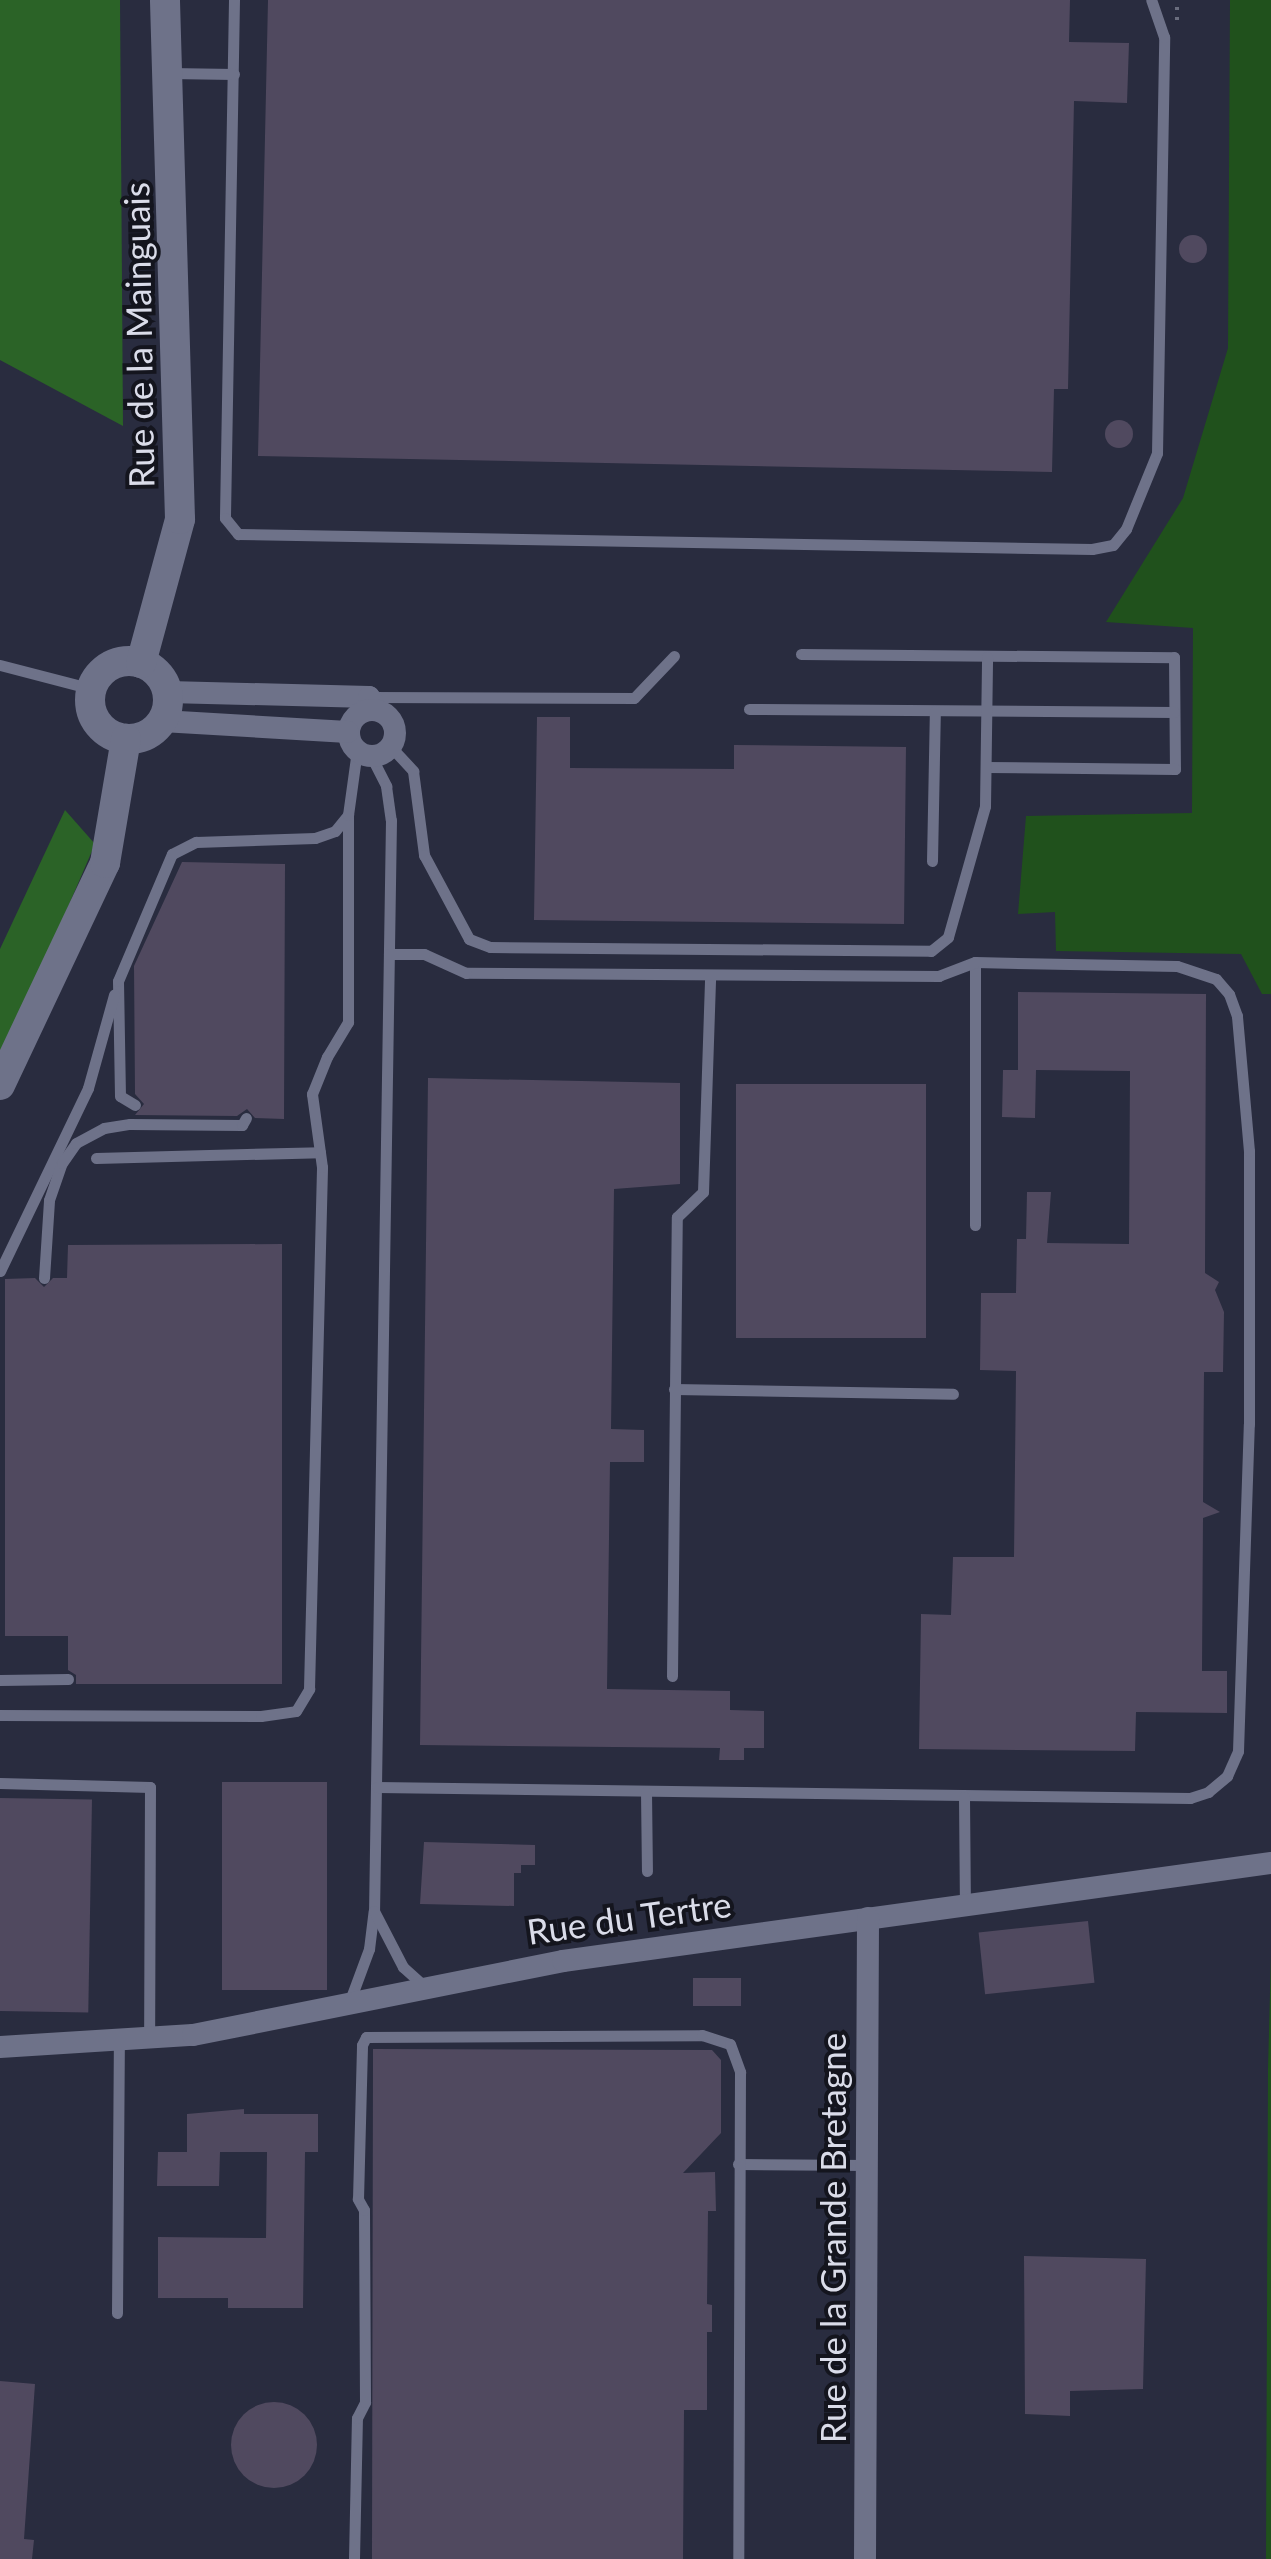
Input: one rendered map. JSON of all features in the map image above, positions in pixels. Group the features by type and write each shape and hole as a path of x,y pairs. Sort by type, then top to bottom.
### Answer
{"street":[{"name":"Rue de la Mainguais","path":"141,663 180,519 164,0"},
{"path":"117,663 141,663 162,679 165,706 149,734 126,739 115,736 97,722 92,689 106,669 117,663"},
{"path":"374,704 394,725 367,746 165,706 374,704"},
{"path":"367,746 356,716 374,704"},
{"path":"0,1085 105,863 126,739"},
{"name":"Rue du Tertre","path":"0,2047 149,2039 563,1961 1271,1862"},
{"name":"Rue de la Grande Bretagne","path":"865,2559 868,1918"}],"lane":[{"path":"234,0 224,518 238,534 1092,549 1113,545 1126,529 1158,453 1164,38 1151,0"},
{"path":"168,73 234,74"},
{"path":"801,654 1174,657 1175,769 986,767"},
{"path":"374,704 634,698 674,656"},
{"path":"367,746 413,771 424,855 469,939 490,947 931,951 948,937 985,806 987,657"},
{"path":"0,664 92,689"},
{"path":"749,709 1174,712"},
{"path":"932,861 934,711"},
{"path":"0,1715 261,1716 296,1711 309,1689 320,1152 312,1094 326,1057 348,1022 348,816 367,746"},
{"path":"348,2004 370,1950 377,1787 389,802 367,746"},
{"path":"0,1271 88,1088 118,981 172,854 196,842 315,838 335,831 348,816"},
{"path":"377,1787 964,1797 1190,1798 1208,1792 1227,1776 1238,1750 1249,1424 1249,1151 1237,1016 1229,994 1216,979 1177,966 975,962 939,976 466,973 424,954 389,954"},
{"path":"975,962 975,1225"},
{"path":"672,1676 676,1217 703,1192 710,976"},
{"path":"118,981 120,1096 136,1106"},
{"path":"44,1278 49,1200 62,1162 76,1143 90,1132 130,1124 242,1125 246,1118"},
{"path":"96,1158 320,1152"},
{"path":"674,1390 952,1394"},
{"path":"0,1680 68,1680"},
{"path":"0,1783 150,1787 149,2039"},
{"path":"646,1792 647,1871"},
{"path":"964,1797 965,1905"},
{"path":"374,1911 403,1966 426,1988"},
{"path":"354,2559 357,2418 365,2402 364,2210 358,2199 362,2045 366,2036 720,2037 730,2044 740,2072 738,2559"},
{"path":"117,2313 119,2041"},
{"path":"738,2164 868,2164"}],"green space":[{"path":"0,0 120,0 123,426 0,360"},
{"path":"1230,0 1271,0 1271,994 1262,994 1241,954 1056,951 1055,912 1018,914 1026,816 1192,813 1193,628 1106,622 1183,498 1228,348"},
{"path":"65,810 95,844 0,1065 0,949"},
{"path":"1271,1955 1271,2559 1266,2559 1268,2069"}],"building":[{"path":"268,0 1070,0 1069,42 1129,43 1127,103 1074,101 1068,389 1054,389 1052,472 258,456"},
{"path":"1193,235 1203,239 1207,249 1203,259 1193,263 1183,259 1179,249 1183,239"},
{"path":"1119,420 1129,424 1133,434 1129,444 1119,448 1109,444 1105,434 1109,424"},
{"path":"537,717 570,717 570,768 734,769 734,745 906,747 904,924 534,920"},
{"path":"182,862 285,864 284,1119 255,1118 247,1109 237,1116 135,1115 144,1104 135,1094 134,966"},
{"path":"1018,992 1206,994 1205,1273 1219,1282 1215,1290 1224,1312 1223,1372 1204,1372 1203,1502 1220,1512 1203,1518 1202,1671 1227,1671 1227,1713 1136,1712 1135,1751 919,1749 921,1614 951,1615 953,1557 1014,1557 1016,1371 980,1370 981,1293 1016,1293 1017,1239 1026,1239 1027,1192 1051,1192 1047,1243 1129,1244 1130,1071 1036,1070 1035,1118 1002,1117 1003,1070 1018,1070"},
{"path":"428,1078 680,1083 680,1184 614,1189 611,1429 644,1430 644,1462 610,1462 607,1689 730,1691 730,1710 764,1711 764,1748 744,1748 744,1760 719,1760 720,1748 420,1745"},
{"path":"736,1084 926,1084 926,1338 736,1338"},
{"path":"282,1244 282,1684 76,1684 76,1675 68,1670 68,1636 5,1636 5,1279 35,1278 44,1287 53,1278 67,1278 68,1245"},
{"path":"222,1782 327,1782 327,1990 222,1990"},
{"path":"0,1798 92,1800 88,2013 0,2011"},
{"path":"424,1842 535,1845 535,1865 521,1865 521,1873 514,1873 514,1906 420,1904"},
{"path":"1088,1921 1094,1983 985,1994 979,1932"},
{"path":"693,1978 741,1978 741,2006 693,2006"},
{"path":"373,2049 712,2050 721,2060 721,2133 683,2173 715,2172 716,2211 708,2211 707,2304 712,2305 712,2332 707,2332 707,2410 684,2410 683,2559 372,2559"},
{"path":"244,2109 244,2114 318,2114 318,2152 305,2152 303,2308 228,2308 228,2298 158,2298 158,2237 266,2238 267,2152 220,2152 219,2186 157,2186 158,2152 187,2152 187,2114"},
{"path":"1024,2256 1146,2259 1143,2389 1070,2391 1070,2416 1025,2414"},
{"path":"0,2381 35,2384 24,2539 34,2540 32,2559 0,2559"},
{"path":"266,2402 282,2402 305,2414 314,2428 314,2462 305,2476 282,2488 266,2488 250,2481 238,2469 231,2453 231,2437 238,2421 250,2409"}]}
